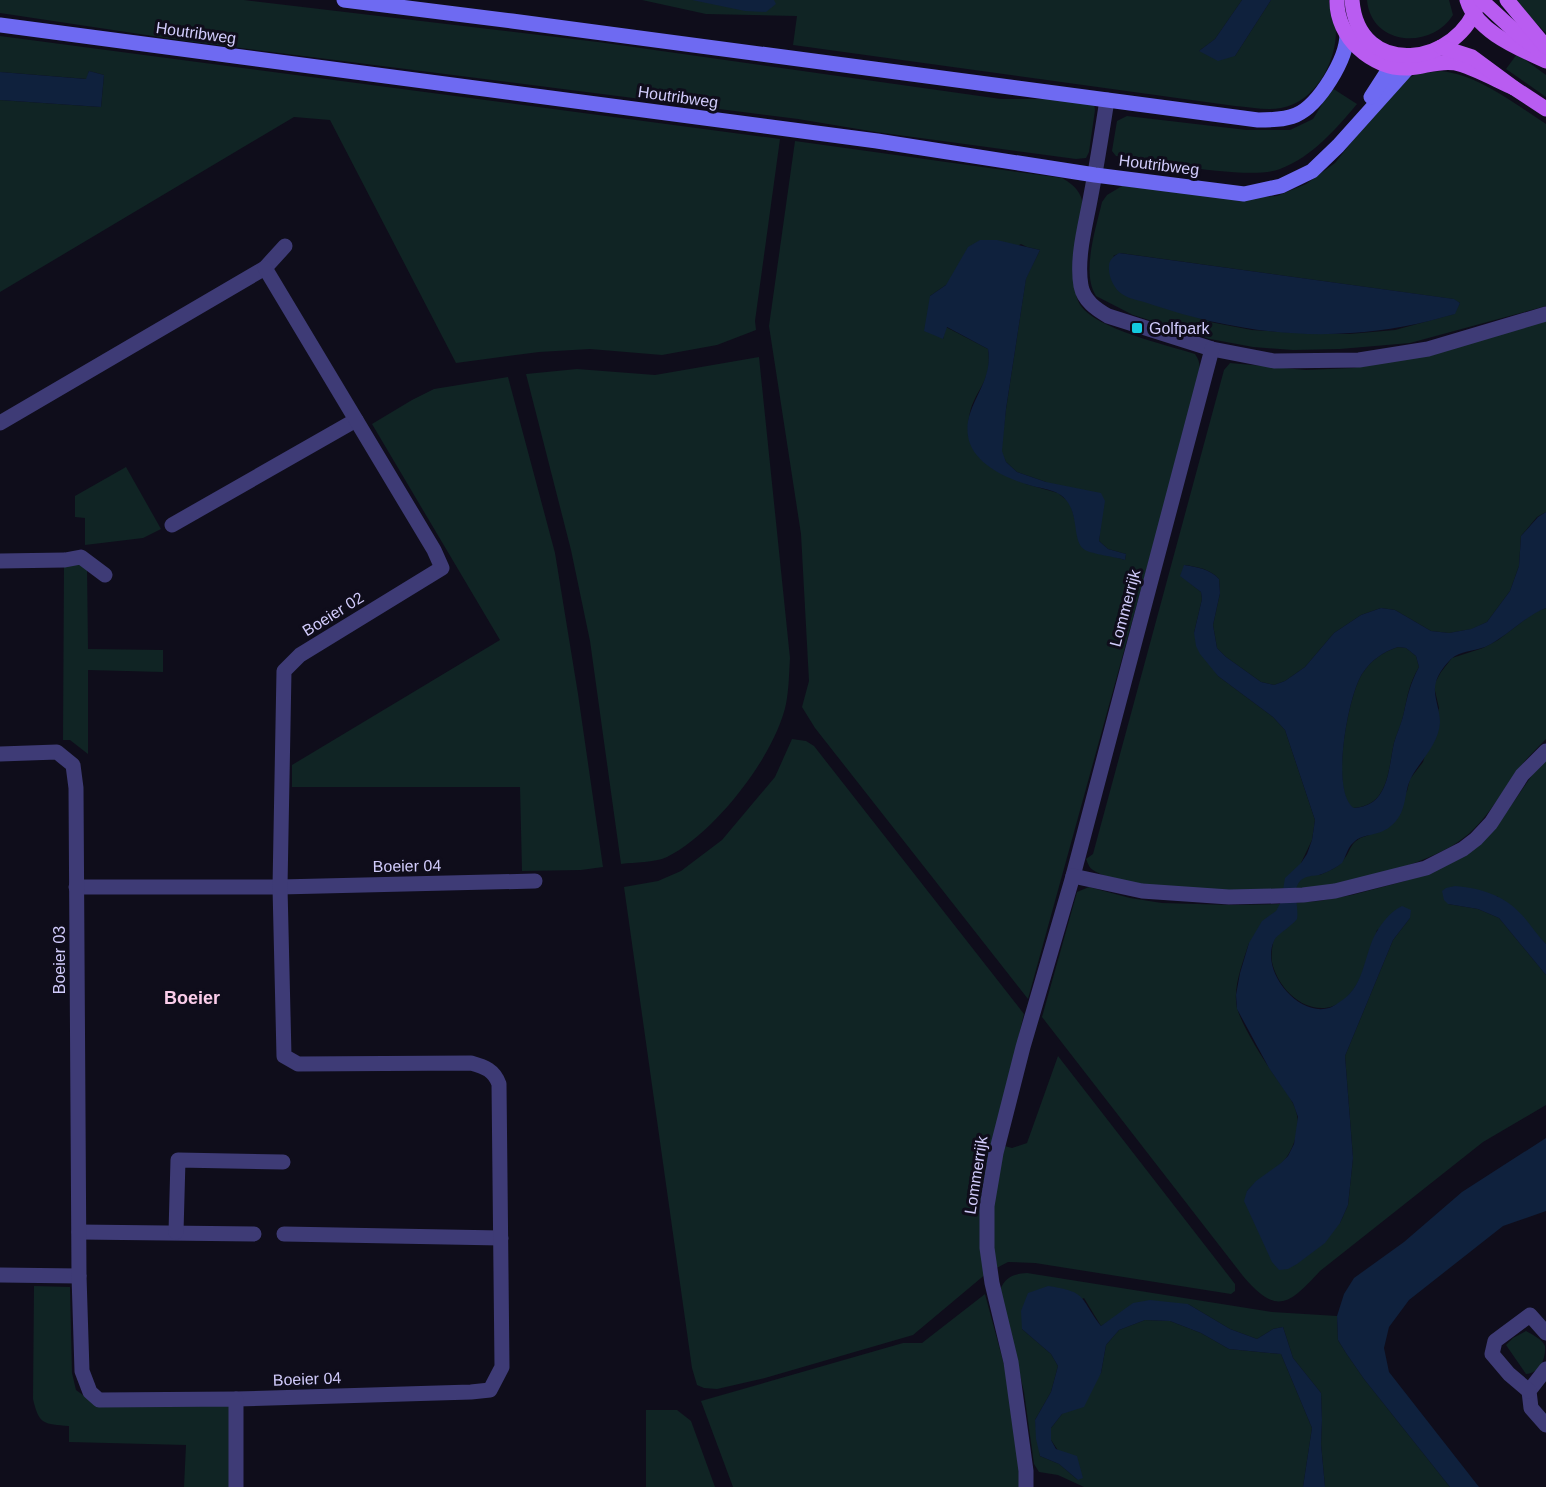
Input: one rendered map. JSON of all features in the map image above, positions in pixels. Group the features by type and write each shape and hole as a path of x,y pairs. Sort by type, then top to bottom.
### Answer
{"main road":[{"path":"344,0 1258,120 1297,115 1314,102 1338,65 1347,45 1347,34"},
{"path":"1337,0 1339,15 1347,34 1366,54 1400,63 1456,63 1514,88"},
{"path":"1352,0 1358,25 1368,39 1400,63"},
{"path":"1467,0 1478,21 1515,47 1546,61"},
{"path":"1400,63 1441,47 1460,34 1474,15 1480,0 1546,56"},
{"path":"1507,0 1546,47"},
{"name":"Houtribweg","path":"0,25 865,140 1095,175 1244,194 1281,186 1312,171 1338,146 1400,63"},
{"path":"1441,47 1472,57 1546,109"}],"street":[{"path":"1107,100 1081,254 1081,288 1086,299 1094,308 1107,316 1212,349 1274,361 1359,360 1428,349 1546,314"},
{"path":"0,423 266,268 285,246"},
{"name":"Boeier 02","path":"266,268 434,550 442,568 300,655 284,671 279,887"},
{"name":"Lommerrijk","path":"1026,1487 1026,1471 1011,1362 992,1283 987,1248 987,1206 996,1153 1023,1047 1073,876 1212,349"},
{"path":"172,525 356,420"},
{"path":"0,561 65,560 81,556 105,575"},
{"name":"Boeier 03","path":"0,753 57,752 73,765 76,788 79,1276"},
{"path":"1073,876 1142,891 1229,897 1303,895 1335,891 1426,867 1463,849 1491,823 1522,775 1546,752"},
{"name":"Boeier 04","path":"76,887 279,887 535,881"},
{"name":"Boeier 04","path":"79,1276 82,1371 90,1392 99,1400 236,1399 471,1392 490,1390 502,1367 499,1084 492,1070 471,1063 297,1064 284,1056 279,887"},
{"path":"176,1232 178,1160 283,1162"},
{"path":"79,1232 254,1234"},
{"path":"284,1234 501,1238"},
{"path":"0,1275 79,1276"},
{"path":"1546,1333 1530,1316 1495,1341 1492,1354 1509,1374 1529,1391 1531,1408 1546,1425"},
{"path":"1529,1391 1546,1370"},
{"path":"236,1399 236,1487"}],"green space":[{"path":"0,0 244,0 598,42 1001,99 1089,99 1094,103 1095,110 1089,152 1086,158 1076,159 798,119 186,41 0,13"},
{"path":"642,0 1242,0 1215,39 1199,51 1235,56 1271,0 1329,0 1336,31 1328,68 1313,89 1293,104 1276,109 1264,109 793,45 797,16 706,14"},
{"path":"1367,0 1449,0 1453,15 1431,34 1417,38 1403,38 1379,27 1371,15"},
{"path":"1516,0 1546,0 1546,33 1523,10"},
{"path":"0,36 780,139 755,321 756,330 717,345 662,355 590,349 539,352 456,363 330,120 294,117 0,292 0,100 101,107 104,75 89,71 87,79 0,72"},
{"path":"1517,54 1546,75 1546,97 1506,69"},
{"path":"1441,71 1469,78 1483,84 1546,124 1546,306 1410,343 1340,349 1293,350 1253,347 1210,339 1133,315 1096,296 1090,275 1091,250 1102,202 1107,195 1122,186 1249,198 1277,196 1306,184 1335,163 1386,98 1402,82 1416,74","holes":["1120,253 1453,299 1460,303 1454,314 1395,330 1349,334 1252,330 1210,322 1113,256"]},
{"path":"1332,88 1357,104 1313,150 1280,169 1247,173 1224,171 1116,156 1112,151 1117,121 1127,116 1247,130 1290,130 1313,119"},
{"path":"795,141 1062,178 1076,188 1083,203 1075,280 1076,294 1081,306 1089,314 1117,329 1195,354 1198,360 1199,379 1028,999 815,728 802,707 809,681 801,534 769,326","holes":["1021,244 1040,250 1026,278 1001,451 1006,462 1017,472 1046,482 1101,522 1099,541 1108,549 1126,554 1125,560 1106,554 1075,520 1070,503 1058,493 1026,484 968,436 970,412 988,369 988,349 946,327 943,339 930,296"]},
{"path":"1546,320 1546,512 1537,517 1521,536 1519,566 1510,591 1487,622 1472,629 1449,633 1431,631 1395,610 1381,608 1361,615 1334,633 1305,667 1285,681 1274,685 1261,682 1217,648 1213,625 1220,593 1219,579 1208,571 1185,565 1181,576 1201,592 1202,599 1194,633 1218,676 1273,717 1285,730 1315,820 1312,840 1301,863 1320,875 1340,864 1354,843 1369,835 1407,791 1410,779 1423,762 1439,708 1435,683 1452,658 1483,648 1498,640 1535,612 1546,608 1546,739 1524,762 1478,825 1469,834 1443,851 1408,865 1369,877 1315,888 1267,891 1201,890 1136,883 1111,878 1092,869 1086,859 1093,854 1224,370 1230,363 1306,370 1353,368"},
{"path":"759,357 790,658 786,704 780,725 756,769 740,791 704,831 685,846 662,859 621,864 590,641 571,550 526,374 577,369 655,375"},
{"path":"508,377 555,553 603,867 581,870 522,871 520,787 292,787 292,765 500,640 372,424 434,389"},
{"path":"126,467 161,529 143,538 85,545 85,518 75,517 75,496"},
{"path":"64,565 87,565 88,649 163,650 163,672 88,670 88,754 70,740 63,740"},
{"path":"1398,647 1406,648 1416,656 1419,667 1409,689 1385,785 1374,801 1365,806 1353,808 1346,799 1342,764 1351,702 1362,674 1369,665 1387,651"},
{"path":"792,739 806,741 814,746 1024,1014 993,1143 1012,1148 1027,1143 1058,1056 1235,1284 1235,1291 1231,1294 1035,1263 1008,1262 987,1273 913,1335 765,1378 717,1389 697,1385 692,1368 624,887 658,881 681,871 722,840 775,777"},
{"path":"1546,760 1546,944 1497,896 1448,904 1478,909 1499,918 1546,975 1546,1105 1483,1142 1320,1271 1299,1292 1282,1301 1273,1301 1264,1297 1243,1276 1042,1017 1077,892 1089,887 1130,898 1162,903 1279,904 1319,901 1352,895 1405,881 1451,862 1503,817 1535,771","holes":["1410,918 1393,940 1345,1056 1353,1158 1348,1205 1340,1223 1247,1191 1288,1155 1293,1146 1298,1125 1296,1110 1291,1099 1254,1044 1238,1011 1237,986 1249,943 1274,939 1272,962 1283,985 1301,1002 1312,1007 1324,1008 1336,1005 1353,990 1366,965 1377,930"]},
{"path":"1027,1273 1272,1312 1337,1316 1338,1340 1346,1353 1450,1487 1325,1487 1321,1444 1321,1393 1293,1358 1283,1327 1273,1329 1257,1339 1230,1329 1188,1304 1117,1316 1101,1326 1084,1298 1022,1329 1051,1354 1058,1366 1051,1392 1035,1420 1040,1456 1059,1464 1078,1480 1051,1440 1051,1428 1101,1373 1106,1345 1119,1330 1145,1320 1170,1321 1201,1333 1229,1349 1281,1354 1312,1428 1303,1487 1084,1487 1058,1475 1039,1472 1034,1464 1024,1392 1000,1290 1010,1277"},
{"path":"34,1286 70,1287 72,1373 76,1390 95,1404 231,1405 229,1487 184,1487 186,1445 69,1442 69,1426 54,1425 40,1418 33,1399"},
{"path":"985,1294 1013,1398 1021,1487 733,1487 701,1401 903,1343 922,1343"},
{"path":"1526,1331 1542,1341 1545,1351 1543,1361 1538,1368 1526,1374 1506,1345"},
{"path":"646,1410 677,1410 691,1421 715,1487 646,1487"}],"water":[{"path":"692,0 774,0 776,4 766,12 745,11"},
{"path":"1242,0 1271,0 1235,56 1218,61 1199,51 1215,39"},
{"path":"89,71 104,75 101,107 0,100 0,72 86,79"},
{"path":"980,240 997,240 1040,250 1026,279 1006,409 1002,451 1006,462 1017,472 1046,482 1101,493 1105,501 1099,541 1108,549 1126,554 1125,560 1085,550 1078,539 1071,507 1066,500 1056,492 1000,474 983,462 971,446 968,425 970,414 987,373 988,349 947,327 943,339 924,331 930,296 946,285 968,247"},
{"path":"1119,253 1454,299 1460,303 1455,314 1378,331 1301,334 1250,329 1201,319 1125,296 1116,289 1109,274 1110,262"},
{"path":"1546,512 1546,608 1530,616 1493,643 1459,654 1446,664 1438,676 1435,687 1440,717 1439,730 1433,745 1411,778 1400,816 1390,827 1379,833 1357,839 1338,866 1300,881 1296,891 1297,919 1274,941 1271,953 1272,965 1285,989 1305,1006 1317,1009 1329,1008 1337,1004 1356,986 1374,937 1386,918 1402,906 1411,910 1410,918 1393,940 1345,1056 1353,1158 1348,1205 1340,1223 1325,1243 1297,1264 1288,1269 1279,1270 1272,1262 1244,1201 1247,1191 1256,1181 1288,1156 1294,1144 1298,1117 1293,1103 1269,1068 1237,1009 1236,995 1249,943 1262,921 1276,911 1281,902 1285,878 1307,854 1315,820 1285,730 1273,717 1218,676 1200,654 1194,633 1202,599 1201,592 1180,576 1184,565 1207,571 1219,579 1220,593 1213,625 1217,648 1261,682 1274,685 1285,681 1305,667 1334,633 1361,615 1381,608 1395,610 1431,631 1449,633 1471,629 1487,622 1510,591 1519,566 1521,536 1538,517","holes":["1398,647 1406,648 1416,656 1419,667 1413,679 1394,743 1385,785 1374,801 1366,806 1354,808 1347,799 1342,764 1351,702 1362,674 1369,665 1387,651"]},
{"path":"1455,886 1491,894 1515,908 1546,944 1546,975 1499,918 1478,909 1448,904 1444,900 1442,891"},
{"path":"1546,1138 1546,1211 1503,1226 1409,1300 1389,1327 1384,1348 1389,1372 1479,1487 1450,1487 1346,1353 1338,1340 1337,1316 1344,1294 1354,1278 1404,1242 1462,1192"},
{"path":"1048,1286 1070,1291 1081,1297 1101,1326 1133,1303 1150,1300 1188,1304 1230,1329 1257,1339 1273,1329 1283,1327 1293,1358 1321,1393 1321,1444 1325,1487 1303,1487 1312,1428 1281,1354 1229,1349 1201,1333 1170,1321 1145,1320 1119,1330 1106,1345 1101,1373 1084,1407 1062,1414 1051,1428 1051,1440 1056,1449 1077,1456 1083,1478 1078,1480 1059,1464 1040,1456 1035,1420 1051,1392 1058,1366 1051,1354 1022,1329 1021,1311 1028,1293"}],"place":[{"name":"Golfpark","path":"1137,328"}],"district":[{"name":"Boeier","path":"192,998"}]}
